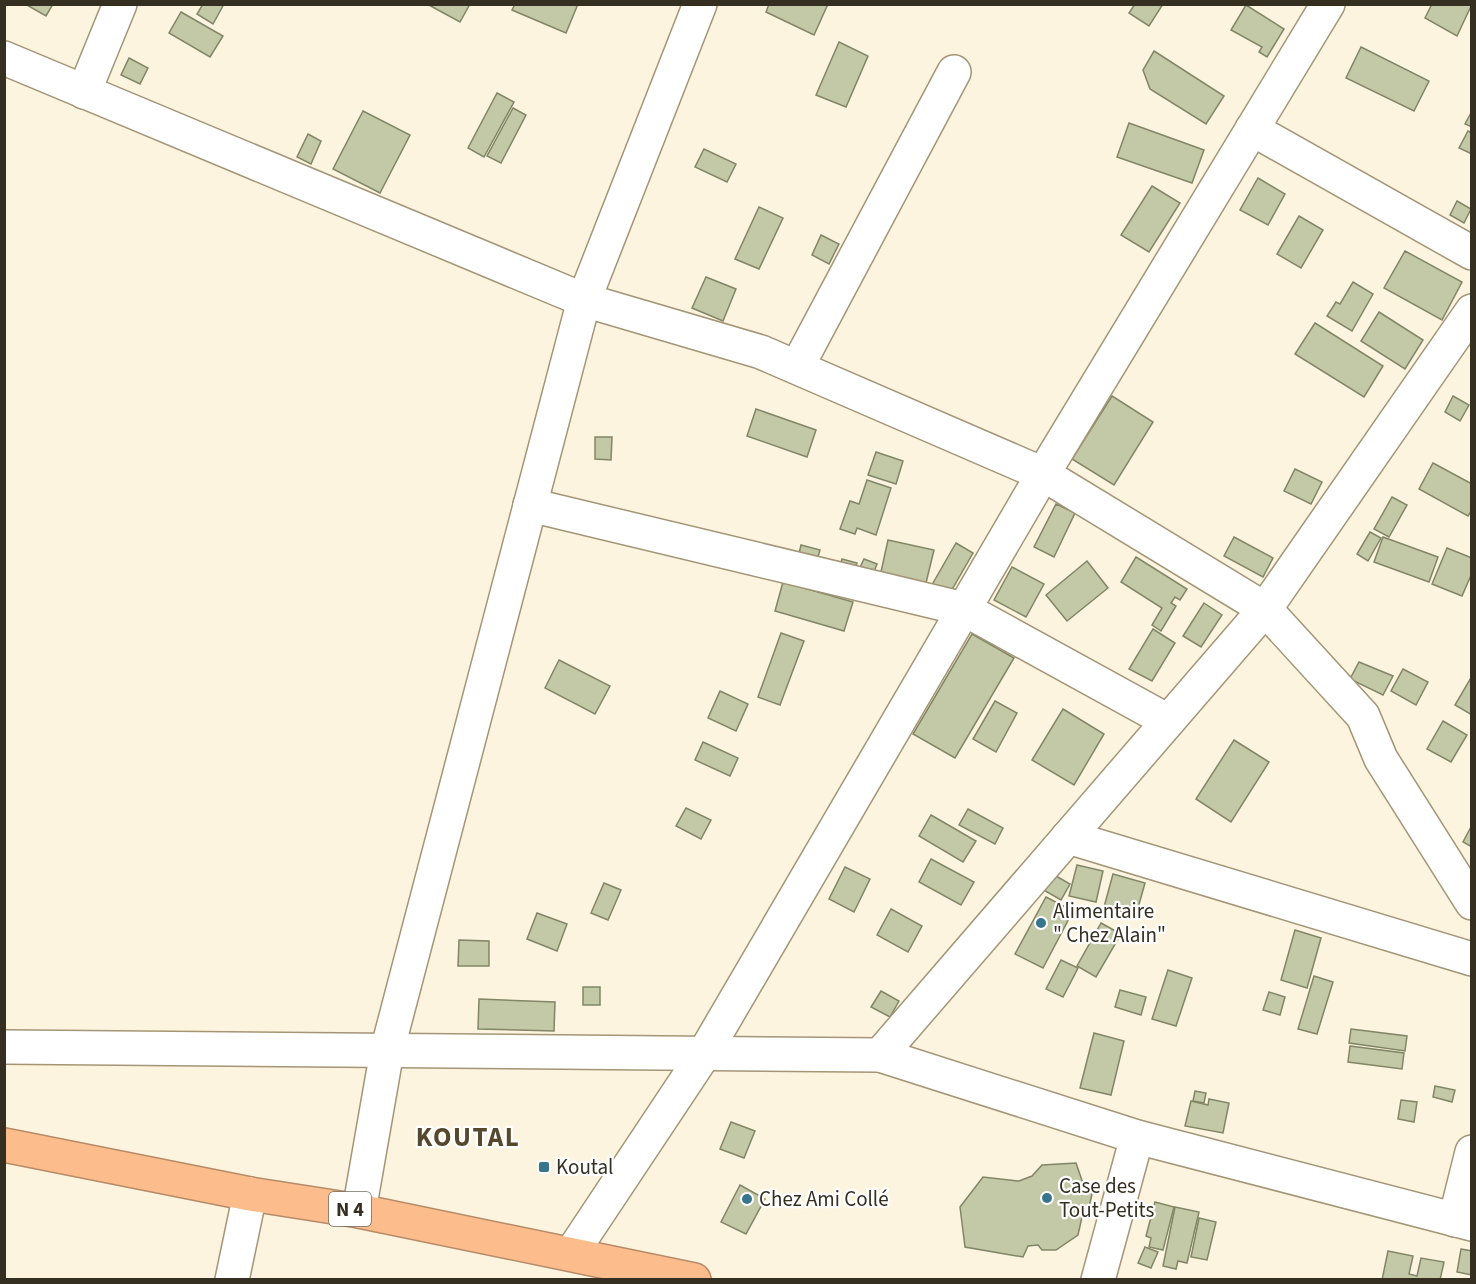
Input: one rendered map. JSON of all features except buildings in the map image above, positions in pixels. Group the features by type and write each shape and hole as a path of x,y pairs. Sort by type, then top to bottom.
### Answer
{"highway":[{"name":"N 4","path":"4,1145 250,1194 359,1211 694,1280"}],"street":[{"path":"84,92 120,4"},
{"path":"359,1211 387,1051 584,300 700,4"},
{"path":"571,1254 704,1054 1043,474 1328,4"},
{"path":"4,58 584,300 761,352 1043,474 1265,609 1363,716 1381,759 1472,903"},
{"path":"797,367 954,72"},
{"path":"1252,129 1472,253"},
{"path":"880,1056 1265,609 1472,311"},
{"path":"530,505 964,609 1168,721"},
{"path":"1068,837 1472,959"},
{"path":"4,1047 880,1056 1137,1137 1463,1222 1472,1152"},
{"path":"1098,1280 1137,1137"},
{"path":"232,1280 250,1194"}],"place":[{"name":"Alimentaire \" Chez Alain\"","path":"1041,923"},
{"name":"Koutal","path":"544,1167"},
{"name":"Case des Tout-Petits","path":"1047,1198"},
{"name":"Chez Ami Collé","path":"747,1199"}],"district":[{"name":"KOUTAL","path":"468,1137"}]}
